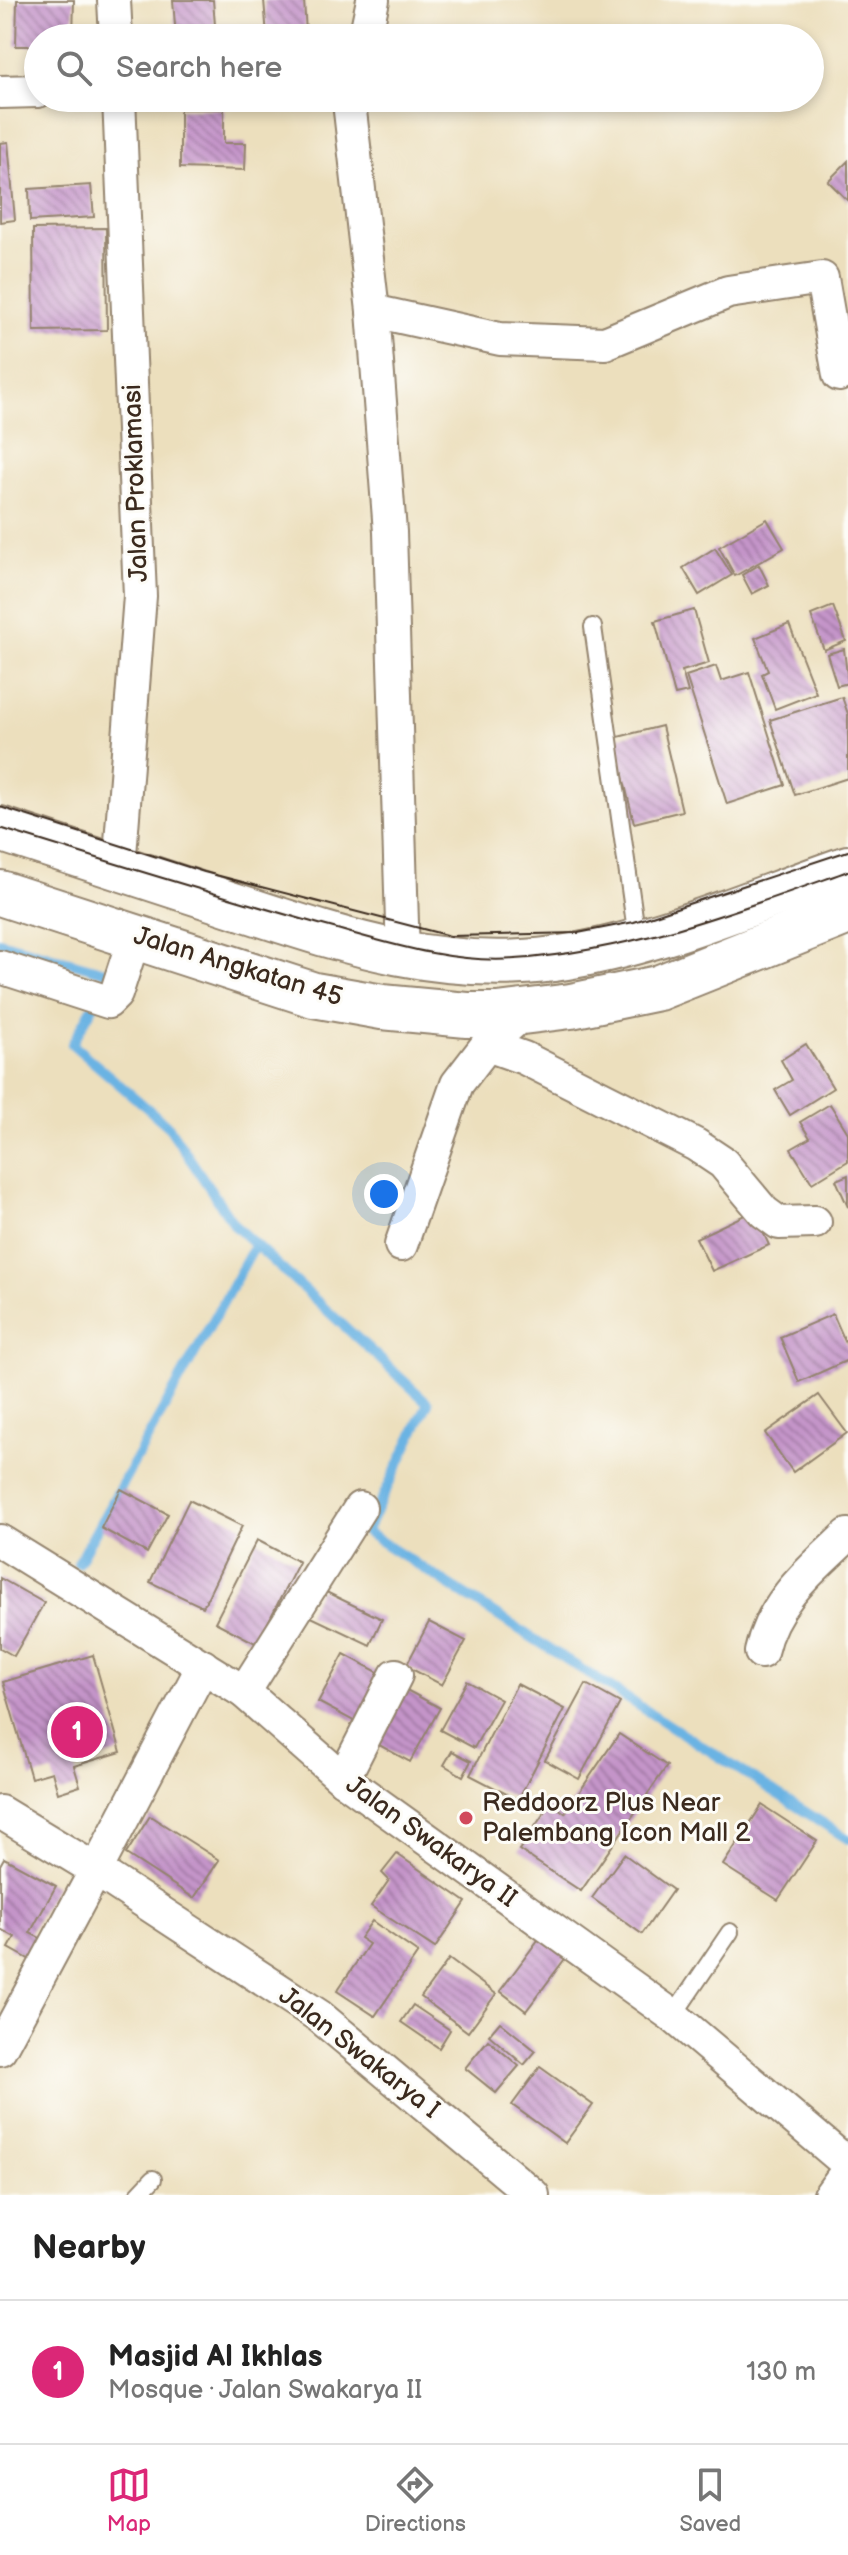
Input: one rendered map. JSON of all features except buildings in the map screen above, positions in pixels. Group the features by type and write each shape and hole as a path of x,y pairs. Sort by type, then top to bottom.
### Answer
{"main road":[{"path":"0,829 335,938 403,956 458,964 527,961 637,941 848,868"},
{"name":"Jalan Angkatan 45","path":"0,893 314,995 382,1007 467,1015 611,1001 658,988 848,912"},
{"path":"314,995 335,938"}],"street":[{"path":"114,0 115,24"},
{"path":"368,24 373,0"},
{"path":"0,92 24,91"},
{"name":"Jalan Proklamasi","path":"119,868 140,596 120,112"},
{"path":"350,112 373,311 390,532 403,956"},
{"path":"373,311 500,339 605,343 728,292 822,278 839,375"},
{"path":"0,967 98,1000 116,994 135,935"},
{"path":"401,1245 457,1084 487,1045 527,1010"},
{"path":"487,1045 524,1058 696,1145 723,1163 764,1212 779,1223 815,1222"},
{"path":"244,1692 360,1508"},
{"path":"761,1652 765,1633 782,1602 848,1535"},
{"name":"Jalan Swakarya II","path":"0,1541 244,1692 343,1779 673,2016 848,2164"},
{"path":"0,2049 203,1666"},
{"path":"343,1779 396,1675"},
{"name":"Jalan Swakarya I","path":"0,1812 96,1870 319,2016 533,2195"},
{"path":"830,2195 848,2170"}],"lane":[{"path":"593,627 637,941"},
{"path":"673,2016 730,1932"},
{"path":"138,2195 153,2179"}],"waterway":[{"path":"0,942 112,974 109,979"},
{"path":"95,1003 72,1044 168,1126 235,1226 428,1403 366,1532 848,1839"},
{"path":"78,1563 255,1245"}],"tram line":[{"path":"0,807 204,872 450,936 578,933 634,922 848,851"},
{"path":"0,828 367,937 441,955 490,960 558,955 643,938 726,914 848,871"}],"place":[{"name":"Masjid Al Ikhlas","path":"77,1732"},
{"name":"Reddoorz Plus Near Palembang Icon Mall 2","path":"466,1818"}]}
